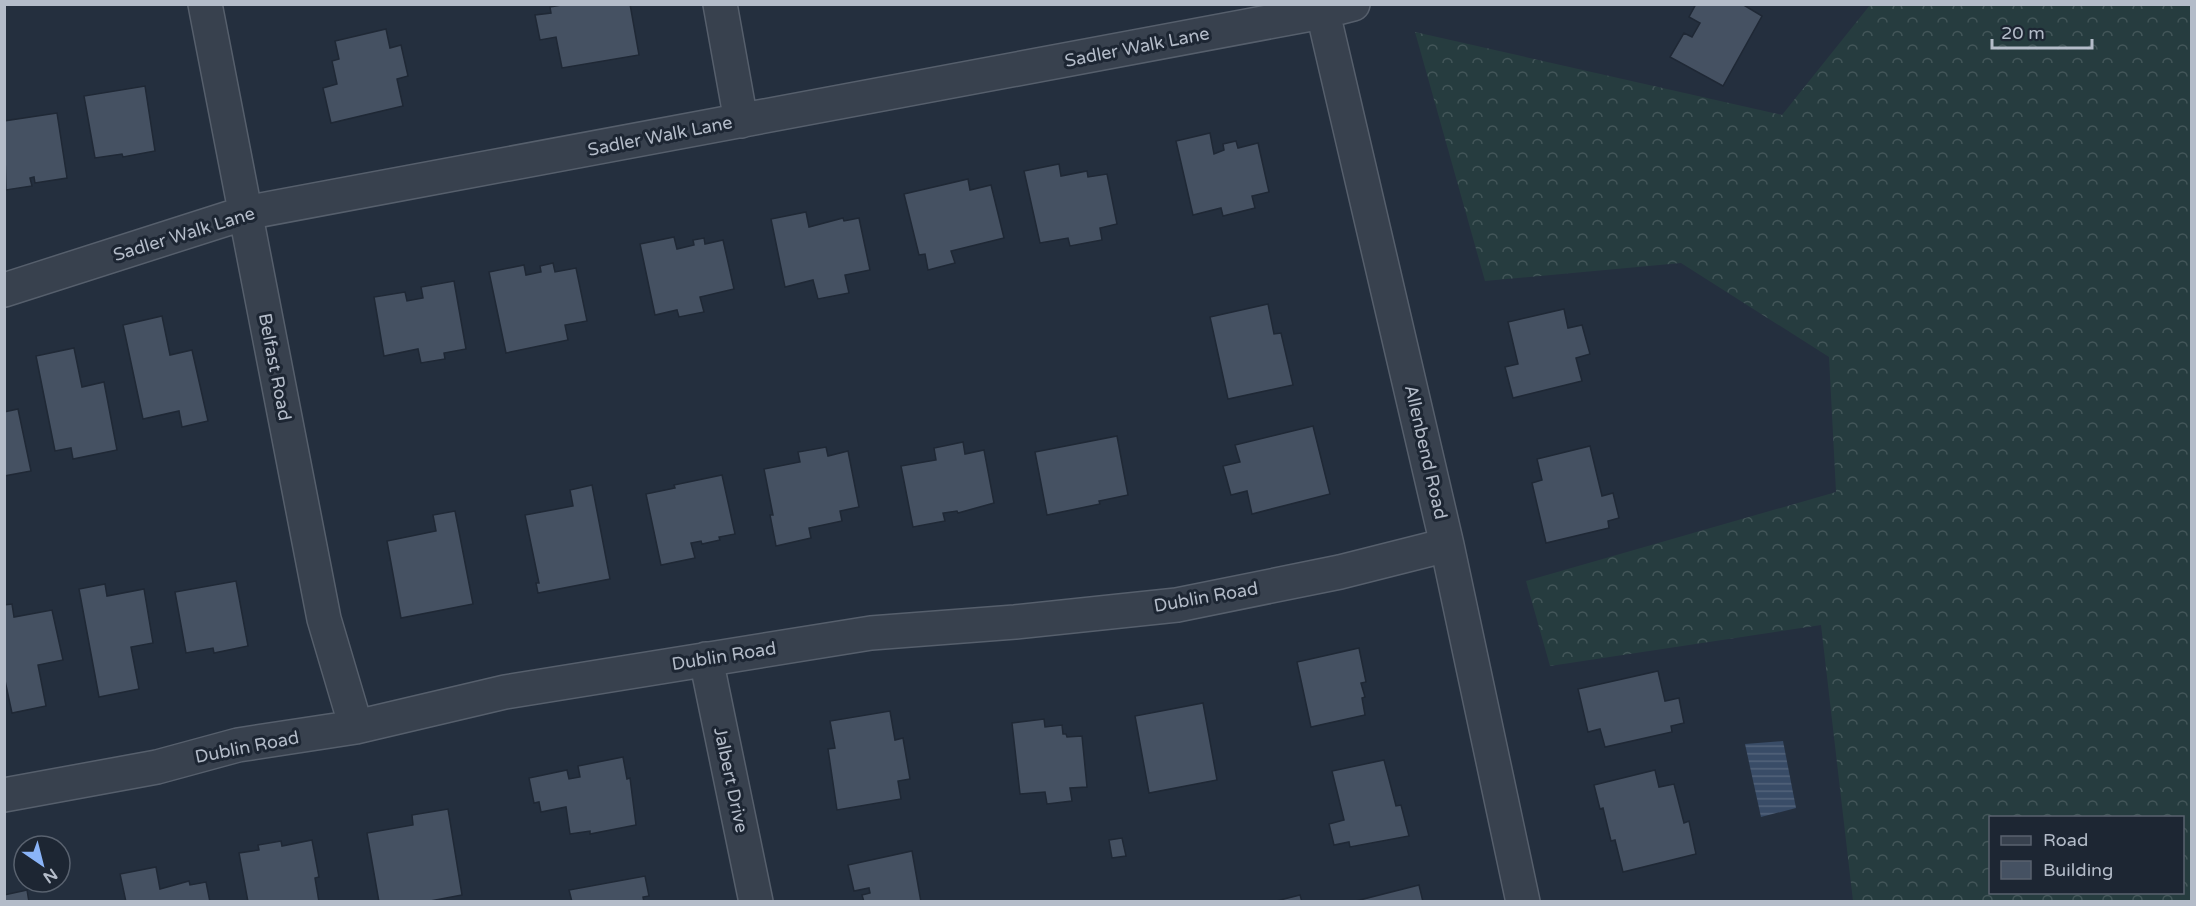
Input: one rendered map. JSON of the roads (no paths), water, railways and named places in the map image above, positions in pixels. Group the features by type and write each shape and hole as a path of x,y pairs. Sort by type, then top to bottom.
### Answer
{"street":[{"name":"Belfast Road","path":"205,4 324,619 356,728"},
{"path":"720,4 741,121"},
{"name":"Sadler Walk Lane","path":"4,290 245,213 741,121 1332,7"},
{"name":"Allenbend Road","path":"1332,7 1523,902"},
{"name":"Dublin Road","path":"4,795 157,767 238,745 356,728 506,692 871,633 1015,622 1177,605 1340,572 1448,545"},
{"name":"Jalbert Drive","path":"706,659 756,902"}],"water":[{"path":"1783,741 1796,808 1761,817 1745,744"}]}
